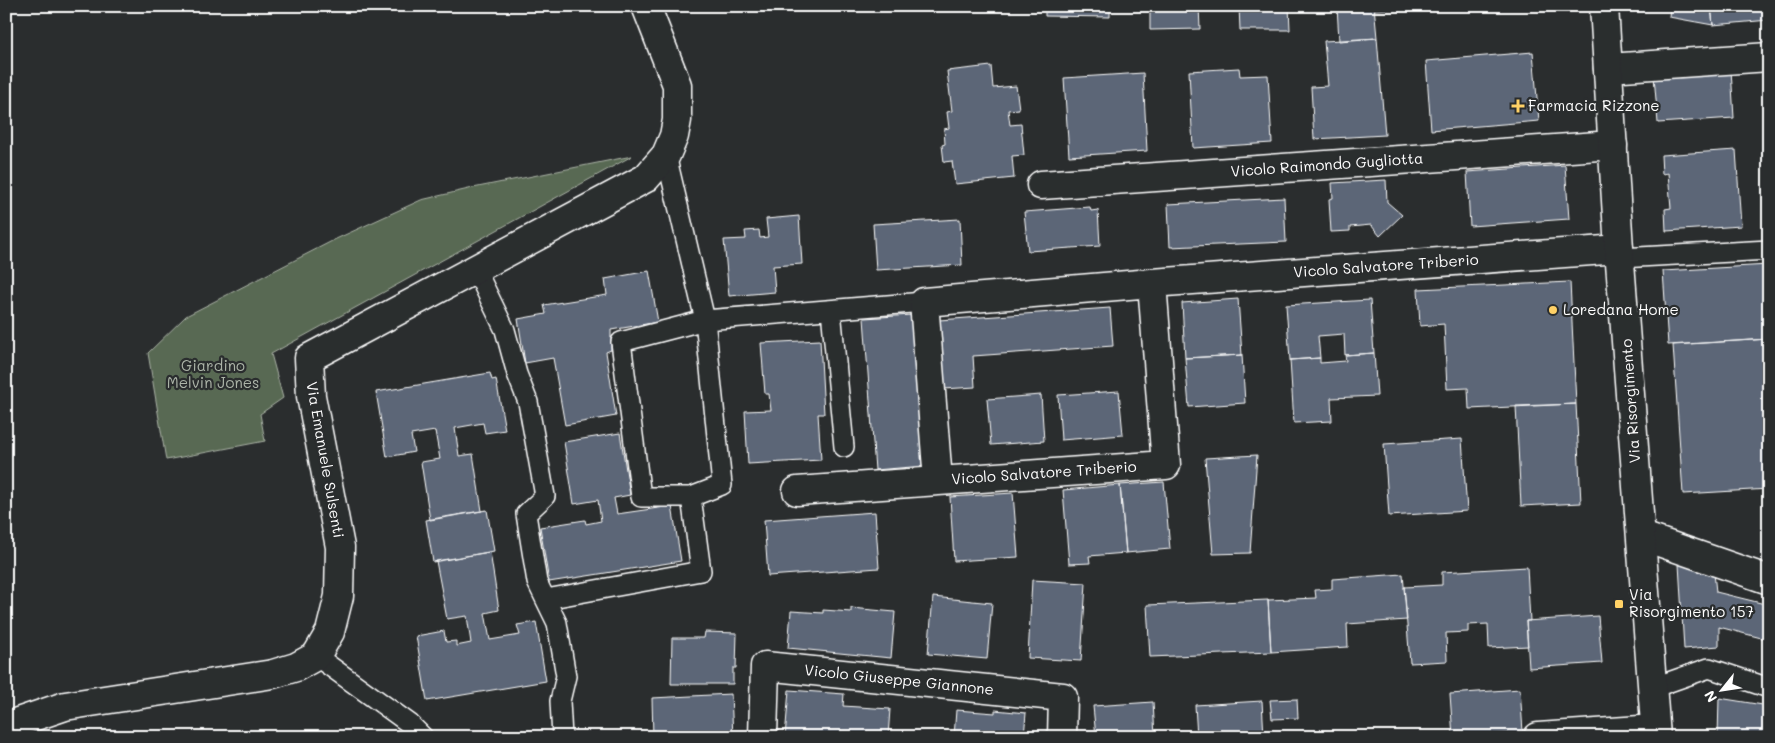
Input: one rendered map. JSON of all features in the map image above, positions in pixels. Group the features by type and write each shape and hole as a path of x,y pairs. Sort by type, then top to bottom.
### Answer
{"street":[{"name":"Via Emanuele Sulsenti","path":"316,656 330,632 339,596 340,547 311,396 309,358 646,178 666,155 674,136 677,120 677,85 646,6"},
{"name":"Via Risorgimento","path":"1604,6 1620,254 1656,733"},
{"path":"1608,68 1769,57"},
{"name":"Vicolo Raimondo Gugliotta","path":"1041,185 1613,145"},
{"name":"Vicolo Salvatore Triberio","path":"1152,283 1166,465 938,481 924,302 1152,283 1620,254"},
{"path":"797,491 938,481"},
{"path":"1642,536 1769,580"},
{"path":"6,728 65,706 273,674 296,667 316,656"},
{"name":"Vicolo Giuseppe Giannone","path":"763,737 765,666 1063,697 1062,737"},
{"path":"1538,737 1656,733"}],"lane":[{"path":"666,155 706,320 722,484 691,497 641,497 620,342 706,320 924,302"},
{"path":"1620,254 1769,250"},
{"path":"475,268 505,330 517,374 528,402 545,496 526,514 537,582 557,623 566,676 560,701 562,737"},
{"path":"831,310 844,447"},
{"path":"546,599 701,571 691,497"},
{"path":"316,656 410,724 423,737"},
{"path":"1652,688 1709,668 1769,688"}],"green space":[{"name":"Giardino Melvin Jones","path":"632,156 271,354 283,398 260,414 265,441 166,460 148,353 186,316 336,239 421,200"}],"building":[{"path":"1045,6 1110,6 1110,17 1045,16"},
{"path":"1150,6 1199,6 1200,29 1150,30"},
{"path":"1239,6 1289,6 1290,30 1240,30"},
{"path":"1337,6 1374,6 1377,38 1339,41"},
{"path":"1374,6 1435,6 1375,10"},
{"path":"1670,6 1711,6 1713,25 1669,17"},
{"path":"1711,6 1769,6 1769,20 1713,25"},
{"path":"1377,38 1385,135 1314,139 1311,87 1328,86 1324,41"},
{"path":"1533,52 1539,121 1431,130 1426,61"},
{"path":"991,66 993,88 1016,86 1019,109 1008,110 1010,125 1021,124 1024,155 1012,156 1014,178 955,184 952,161 944,162 942,145 945,144 944,129 949,128 947,112 952,111 947,71"},
{"path":"1239,68 1240,76 1268,75 1272,143 1193,148 1189,71"},
{"path":"1731,70 1734,118 1658,123 1654,76"},
{"path":"1143,73 1147,151 1069,156 1064,78"},
{"path":"1736,150 1741,226 1666,231 1665,209 1671,208 1668,173 1662,174 1661,155"},
{"path":"1565,165 1569,219 1470,226 1467,172"},
{"path":"1386,180 1387,202 1402,215 1380,236 1371,225 1350,227 1350,231 1331,232 1329,199 1333,198 1332,183"},
{"path":"1284,198 1286,242 1170,247 1168,204"},
{"path":"1090,207 1091,211 1098,210 1100,246 1028,251 1024,212"},
{"path":"799,216 802,264 773,266 775,292 729,296 724,240 746,239 745,231 759,230 760,238 768,237 766,219"},
{"path":"960,219 962,265 876,270 873,224"},
{"path":"1769,265 1769,339 1668,345 1663,271"},
{"path":"649,271 658,322 611,330 611,350 606,352 616,416 565,425 553,358 525,363 518,319 546,314 544,305 607,295 605,279"},
{"path":"1570,282 1576,404 1469,409 1468,388 1447,389 1444,324 1420,326 1418,289"},
{"path":"1238,299 1242,355 1185,358 1182,303"},
{"path":"1370,300 1374,353 1345,355 1344,334 1318,336 1320,358 1290,360 1286,305"},
{"path":"1110,308 1113,346 973,356 975,387 944,389 939,320"},
{"path":"912,315 924,466 875,470 864,318"},
{"path":"1769,339 1769,489 1683,494 1673,345"},
{"path":"820,340 824,414 818,414 821,460 748,464 745,411 771,410 769,394 765,394 761,343"},
{"path":"1374,353 1377,396 1331,398 1332,421 1294,423 1290,360 1320,358 1320,363 1346,361 1345,355"},
{"path":"1242,355 1245,403 1189,407 1185,358"},
{"path":"490,373 492,380 496,379 505,430 485,433 483,423 455,428 459,456 473,454 482,511 430,520 421,462 440,459 435,431 411,435 414,452 387,457 376,392"},
{"path":"1119,391 1123,435 1061,440 1058,395"},
{"path":"1041,395 1044,441 991,445 987,399"},
{"path":"1576,404 1581,503 1521,506 1516,406"},
{"path":"620,433 630,495 614,498 617,514 672,506 681,561 549,582 540,527 585,520 586,524 601,521 598,500 574,504 564,442"},
{"path":"1462,439 1467,511 1389,516 1384,444"},
{"path":"1257,455 1250,553 1213,554 1205,458"},
{"path":"1164,482 1170,549 1126,553 1120,485"},
{"path":"1120,485 1126,553 1089,556 1090,563 1069,564 1063,490"},
{"path":"1013,493 1018,557 954,561 950,497"},
{"path":"487,510 494,551 433,562 426,520"},
{"path":"875,512 879,568 768,576 764,520"},
{"path":"490,552 499,610 485,613 490,640 520,635 517,625 536,622 546,681 427,701 416,636 444,631 446,642 456,641 456,646 471,643 467,616 447,619 436,561"},
{"path":"1679,564 1714,573 1716,592 1769,605 1769,640 1719,627 1719,646 1684,649"},
{"path":"1527,567 1530,621 1526,621 1528,646 1489,648 1488,624 1468,625 1468,632 1446,633 1447,661 1410,663 1404,587 1442,585 1442,572"},
{"path":"1403,574 1407,620 1347,624 1348,647 1271,652 1268,600 1316,598 1315,590 1332,589 1332,579"},
{"path":"1032,580 1086,583 1081,661 1028,658"},
{"path":"933,597 992,603 987,659 928,654"},
{"path":"1268,600 1271,652 1150,657 1147,605"},
{"path":"851,608 895,612 891,658 788,648 791,611 823,613 823,610 851,612"},
{"path":"1598,616 1602,663 1529,668 1526,621"},
{"path":"705,632 737,633 736,668 733,668 733,684 671,684 672,638 704,638"},
{"path":"1520,689 1523,732 1453,737 1450,694"},
{"path":"789,690 844,694 843,706 890,709 888,737 785,737"},
{"path":"731,694 733,737 653,737 652,698"},
{"path":"1719,698 1769,706 1769,737 1718,737"},
{"path":"1297,699 1298,718 1272,719 1270,700"},
{"path":"1262,701 1264,737 1197,737 1195,705"},
{"path":"1153,702 1155,737 1096,737 1093,706"},
{"path":"956,710 995,713 995,710 1026,713 1024,737 954,737"}],"place":[{"name":"Farmacia Rizzone","path":"1518,106"},
{"name":"Loredana Home","path":"1553,310"},
{"name":"Via Risorgimento 157","path":"1619,604"}]}
